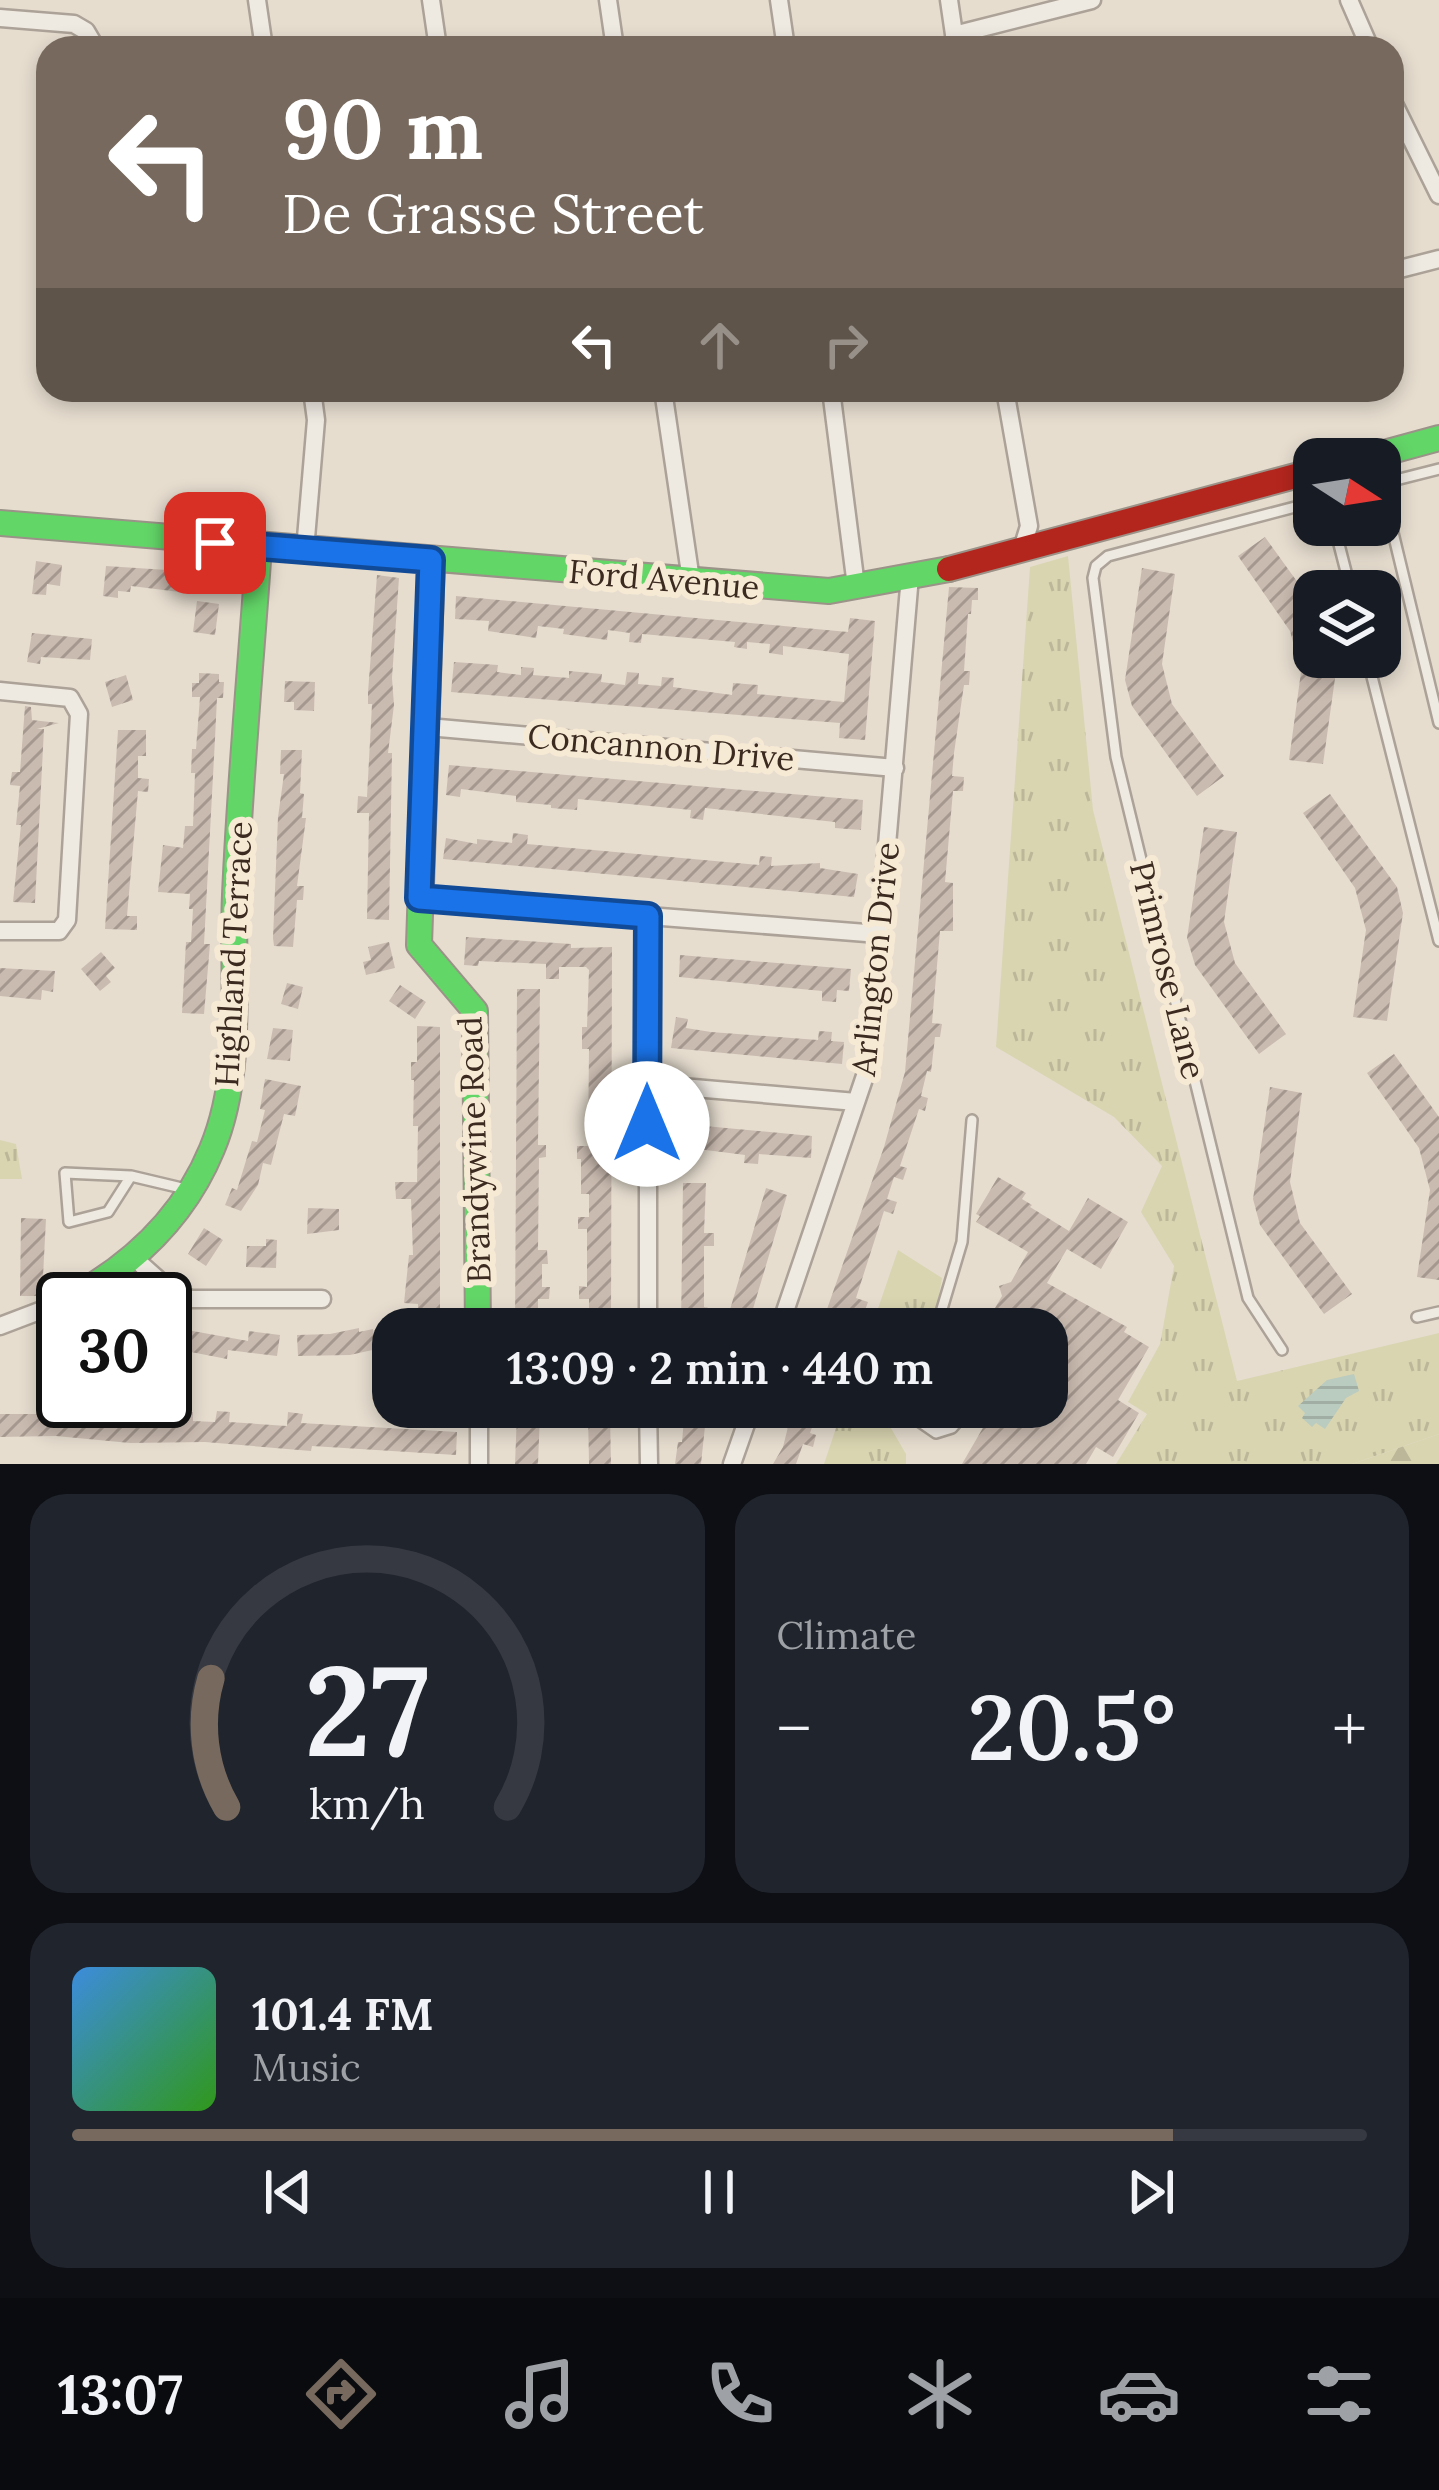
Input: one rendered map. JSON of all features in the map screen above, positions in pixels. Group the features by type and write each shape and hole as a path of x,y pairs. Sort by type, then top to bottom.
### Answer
{"street":[{"path":"257,0 262,36"},
{"path":"431,0 436,36"},
{"path":"608,0 613,36"},
{"path":"779,0 784,36"},
{"path":"949,0 954,36"},
{"path":"972,36 1092,0"},
{"path":"1349,0 1365,36"},
{"path":"0,18 74,23 89,36"},
{"path":"1404,124 1439,195"},
{"path":"1404,269 1439,259"},
{"path":"305,550 314,402"},
{"path":"665,402 691,580"},
{"path":"832,402 856,586"},
{"path":"1007,402 1029,526 1022,549"},
{"path":"1401,457 1439,438"},
{"name":"Ford Avenue","path":"0,523 829,591 1022,549 1293,477"},
{"name":"Highland Terrace","path":"111,1272 134,1258 181,1207 221,1120 230,1081 235,890 259,547"},
{"name":"Brandywine Road","path":"431,560 419,944 429,963 463,989 476,1011 478,1308"},
{"name":"Arlington Drive","path":"785,1308 868,1067 910,576"},
{"path":"0,691 70,698 79,714 67,920 59,931 50,933 0,931"},
{"name":"Concannon Drive","path":"428,727 895,767"},
{"path":"419,898 879,934"},
{"path":"648,916 648,1308"},
{"path":"646,1084 856,1102"},
{"path":"134,1258 171,1292 190,1299 322,1299"},
{"name":"Highland Terrace","path":"0,1326 36,1312"},
{"path":"479,1428 479,1464"},
{"path":"648,1428 649,1464"},
{"path":"732,1464 745,1428"}],"lane":[{"path":"1401,470 1439,469"},
{"name":"Primrose Lane","path":"1282,1350 1248,1298 1116,757 1093,578 1096,566 1108,556 1293,508"},
{"path":"1394,546 1439,723"},
{"path":"1372,678 1439,941"},
{"path":"942,1308 962,1242 972,1120"},
{"path":"131,1176 108,1212 69,1222 65,1173 131,1176 190,1190"},
{"path":"1417,1317 1439,1312"}],"green space":[{"path":"1068,556 1093,810 1237,1381 1439,1333 1439,1434 1352,1464 1116,1464 1147,1414 1128,1402 1160,1344 1174,1266 1141,1212 1162,1166 1114,1117 996,1047 1030,567"},
{"path":"0,1140 16,1144 22,1179 0,1179"},
{"path":"898,1250 942,1278 937,1307 878,1308"},
{"path":"836,1428 891,1428 906,1454 906,1464 824,1464"},
{"path":"1439,1434 1439,1464 1352,1464"}],"shaded area":[{"path":"1354,1374 1359,1391 1346,1398 1325,1429 1316,1423 1312,1427 1302,1418 1305,1413 1298,1406 1327,1380"}],"building":[{"path":"1265,537 1293,576 1293,642 1290,631 1238,556"},
{"path":"36,561 62,565 60,586 47,584 46,595 32,594"},
{"path":"106,566 198,572 196,594 131,586 130,592 118,591 118,598 103,596"},
{"path":"1142,568 1175,574 1162,664 1172,704 1224,776 1197,796 1132,706 1125,680"},
{"path":"377,575 399,578 388,753 392,753 389,920 367,919 369,813 357,813 358,796 367,797 372,704 368,704 368,692"},
{"path":"949,587 978,588 978,600 972,600 968,614 964,671 970,671 969,685 964,685 952,776 964,777 963,791 953,791 945,882 953,883 953,931 940,931 932,1023 942,1024 921,1096 928,1098 925,1111 919,1109 900,1166 907,1168 903,1180 894,1177 887,1199 897,1202 893,1214 884,1211 856,1298 868,1302 866,1308 827,1308 905,1072"},
{"path":"456,596 848,632 850,618 875,621 865,740 839,738 840,723 451,692 454,662 498,665 497,672 521,675 521,667 534,668 533,675 602,674 601,682 625,685 627,672 639,673 638,684 661,686 662,677 674,678 673,687 732,695 733,683 758,685 757,694 844,702 849,654 783,646 783,655 769,653 770,644 747,642 747,649 734,647 735,642 642,634 641,643 629,642 630,633 608,630 607,640 538,626 536,638 488,631 489,621 455,619"},
{"path":"197,601 219,604 215,635 193,632"},
{"path":"32,633 92,639 90,660 41,657 40,664 27,662"},
{"path":"199,673 219,674 219,682 224,682 223,698 217,698 204,1014 182,1013 186,942 191,942 190,894 158,892 163,845 183,848 185,826 193,826 192,749 196,749 200,697 192,697 192,683 199,683"},
{"path":"126,675 133,700 112,707 105,682"},
{"path":"1300,678 1335,678 1323,764 1289,760"},
{"path":"285,681 315,682 314,711 294,710 294,702 284,702"},
{"path":"25,706 31,707 32,720 59,723 37,729 44,729 35,903 13,902 20,786 10,785 12,772 20,772"},
{"path":"118,730 146,730 146,756 138,756 138,778 149,779 148,792 138,791 127,916 137,916 137,930 105,929"},
{"path":"281,750 302,750 300,793 304,794 302,818 306,818 297,886 304,886 303,900 297,900 293,947 274,946 273,938 284,774 280,774"},
{"path":"449,765 863,800 861,830 835,828 835,822 705,808 703,820 690,818 691,810 578,799 577,810 461,789 460,797 446,795"},
{"path":"1330,794 1397,887 1403,913 1387,1021 1353,1017 1366,930 1355,888 1303,813"},
{"path":"1204,827 1237,832 1224,922 1235,963 1286,1034 1259,1054 1195,965 1187,938"},
{"path":"513,833 528,835 527,844 759,865 760,856 772,857 771,866 820,863 820,868 858,874 854,897 443,859 446,838 477,844 477,839 512,843"},
{"path":"466,937 571,944 571,948 612,947 611,1308 589,1308 589,1299 579,1299 579,1286 587,1287 587,1229 578,1229 578,1217 589,1217 589,1194 581,1194 577,1146 588,1146 589,1049 582,1049 582,1027 587,1027 589,970 559,967 559,979 546,979 546,964 479,961 478,966 464,965"},
{"path":"389,942 395,968 366,975 363,962 371,960 368,947"},
{"path":"101,952 115,968 106,976 111,982 100,991 81,969"},
{"path":"680,955 851,969 849,991 837,990 836,1002 822,1001 822,991 679,977"},
{"path":"0,968 55,971 53,992 42,990 41,1000 0,996"},
{"path":"287,983 303,987 298,1009 281,1004"},
{"path":"400,985 426,1002 415,1019 389,1001"},
{"path":"517,989 540,989 538,1145 546,1145 546,1157 539,1158 538,1250 547,1250 542,1287 550,1287 549,1299 538,1299 538,1308 515,1308"},
{"path":"676,1017 688,1019 686,1028 711,1032 818,1040 819,1031 832,1032 831,1041 844,1042 842,1064 671,1048"},
{"path":"417,1026 440,1027 440,1308 404,1303 409,1255 413,1255 411,1199 396,1199 395,1182 417,1182 418,1126 413,1126 411,1062 417,1062"},
{"path":"273,1028 293,1030 290,1061 267,1059"},
{"path":"1394,1054 1439,1117 1439,1280 1417,1277 1430,1190 1419,1148 1367,1073"},
{"path":"265,1079 301,1086 295,1116 284,1114 271,1165 263,1163 258,1185 241,1211 225,1205 232,1188 237,1190 252,1141 257,1142 265,1110 260,1109"},
{"path":"1270,1087 1302,1093 1290,1182 1300,1223 1352,1294 1324,1314 1260,1225 1253,1199"},
{"path":"672,1123 812,1136 811,1158 759,1154 758,1164 744,1163 745,1155 682,1147 681,1156 666,1154"},
{"path":"998,1177 1026,1193 1022,1199 1030,1207 1069,1231 1088,1198 1128,1222 1101,1269 1067,1249 1047,1283 1127,1327 1124,1332 1149,1347 1118,1400 1139,1413 1113,1457 1096,1447 1086,1464 962,1464 983,1428 1068,1428 1068,1308 995,1308 1002,1296 999,1286 1011,1282 1028,1252 976,1222 980,1216 976,1214"},
{"path":"683,1183 706,1183 704,1233 714,1233 714,1246 704,1246 704,1307 708,1308 681,1308"},
{"path":"766,1188 787,1195 753,1308 730,1308"},
{"path":"308,1208 339,1209 339,1230 307,1234"},
{"path":"21,1218 46,1219 43,1272 36,1272 36,1296 20,1296"},
{"path":"204,1228 223,1240 206,1266 188,1254"},
{"path":"266,1239 277,1240 276,1268 246,1267 247,1246 266,1246"},
{"path":"372,1329 372,1350 298,1356 297,1335"},
{"path":"192,1331 248,1341 249,1331 280,1335 277,1356 228,1350 227,1359 192,1352"},
{"path":"217,1411 230,1412 229,1422 287,1426 288,1412 303,1414 301,1423 457,1432 456,1455 0,1437 0,1414 36,1414 36,1428 192,1428 192,1412 193,1421 215,1422"},
{"path":"516,1428 539,1428 538,1464 515,1464"},
{"path":"588,1428 610,1428 611,1464 589,1464"},
{"path":"683,1428 705,1428 701,1464 675,1464 678,1442 682,1442"},
{"path":"788,1428 812,1428 810,1433 816,1435 813,1447 803,1444 796,1464 773,1464"}],"traffic: fast":[{"path":"1401,448 1439,438"},
{"path":"0,523 829,591 949,569"},
{"path":"114,1272 154,1237 187,1196 212,1149 229,1088 237,852 259,547"},
{"path":"432,560 419,945 475,1011 478,1308"}],"traffic: jam":[{"path":"949,569 1293,477"}],"route":[{"path":"215,543 431,560 419,898 648,916 647,1124"}]}
